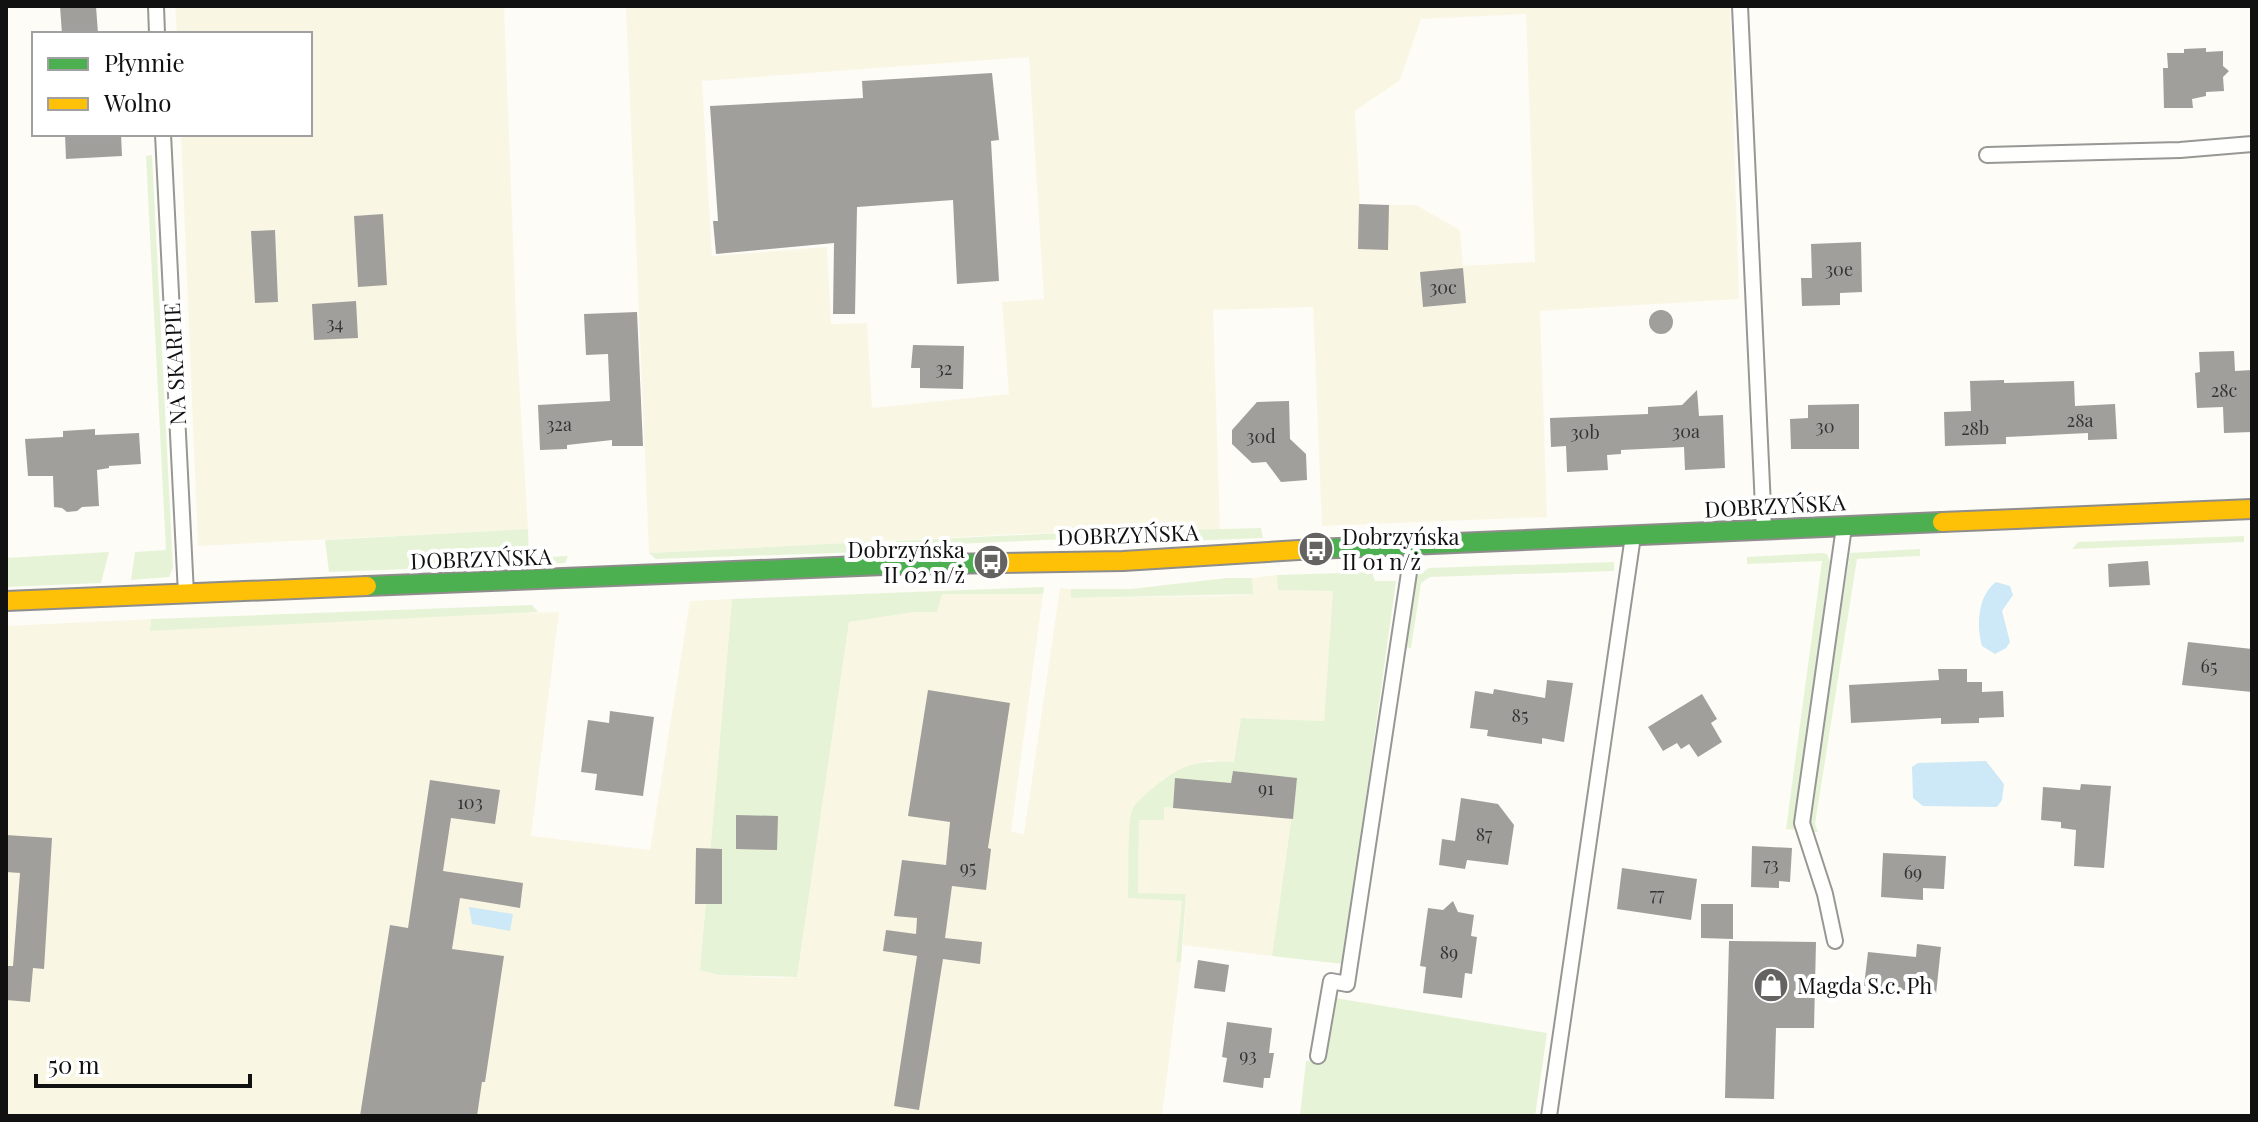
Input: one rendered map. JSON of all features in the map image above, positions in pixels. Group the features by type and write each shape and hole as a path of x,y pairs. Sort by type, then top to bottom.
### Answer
{"street":[{"name":"DOBRZYŃSKA","path":"6,601 884,565 1123,561 2252,509"}],"lane":[{"path":"156,6 157,32"},
{"path":"1740,6 1764,530"},
{"name":"NA SKARPIE","path":"163,136 186,594"},
{"path":"1987,155 2180,150 2252,144"},
{"path":"1835,941 1825,894 1802,823 1844,526"},
{"path":"1549,1116 1633,536"},
{"path":"1318,1056 1331,981 1347,984 1413,546"}],"shaded area":[{"path":"175,6 504,6 517,344 528,529 198,546 181,136 312,136 312,32 177,32"},
{"path":"626,6 1730,6 1739,299 1540,311 1547,517 1322,526 1313,307 1213,310 1220,530 1020,534 649,553","holes":["1526,14 1535,262 1463,266 1460,230 1416,205 1360,205 1355,111 1400,80 1421,19","1029,57 1044,299 1002,302 1009,394 872,408 867,323 831,324 827,247 712,256 702,81"]},
{"path":"1277,575 1279,590 1334,590 1324,721 1241,718 1235,763 1209,760 1166,777 1140,799 1131,812 1128,898 1182,901 1176,961 1181,962 1162,1116 6,1116 6,626 151,619 151,631 559,612 531,836 650,850 690,601 732,599 700,969 718,975 778,978 797,977 849,621 937,612 941,594 1043,594 1011,832 1024,834 1060,588 1071,589 1071,598 1224,596 1252,594 1252,578"},
{"path":"1233,771 1297,778 1272,956 1183,945 1186,894 1138,894 1139,820 1164,807 1172,808 1175,778 1231,784"}],"green space":[{"path":"152,155 173,568 169,577 131,580 135,552 166,550 146,156"},
{"path":"1261,528 1263,538 1134,543 1133,536 955,544 903,552 895,541 1041,534"},
{"path":"528,529 529,558 568,556 565,563 329,572 325,540"},
{"path":"2244,536 2244,542 2072,549 2078,542"},
{"path":"867,542 864,552 656,559 649,553"},
{"path":"1920,549 1920,556 1857,559 1815,824 1818,832 1811,832 1808,823 1850,553"},
{"path":"109,552 101,583 6,587 6,558"},
{"path":"1827,554 1830,562 1795,821 1799,830 1786,829 1822,561 1747,564 1747,557"},
{"path":"1614,562 1614,571 1430,577 1421,583 1411,648 1404,647 1413,579 1429,568"},
{"path":"1372,572 1375,581 1396,581 1343,964 1272,956 1297,779 1233,771 1231,784 1175,779 1173,808 1164,807 1164,820 1139,820 1138,893 1186,894 1181,962 1176,962 1182,901 1128,898 1132,810 1154,787 1182,768 1200,763 1234,762 1241,718 1324,721 1333,591 1278,590 1277,575"},
{"path":"1252,578 1253,594 1071,598 1071,589 1131,589"},
{"path":"1044,587 1043,594 942,594 937,612 914,612 849,622 797,977 718,975 700,970 732,599"},
{"path":"532,605 538,612 150,631 151,619"},
{"path":"1335,998 1547,1033 1535,1116 1300,1116 1306,1061 1325,1062"}],"water":[{"path":"1996,582 2010,586 2013,595 2002,611 2010,642 1995,654 1982,646 1979,620 1985,595"},
{"path":"1986,761 2004,784 2002,800 1997,807 1923,806 1913,798 1912,767 1918,763"},
{"path":"469,907 513,914 510,931 472,924"}],"building":[{"path":"60,6 96,6 98,32 62,32"},
{"path":"2206,48 2206,52 2223,51 2223,66 2229,71 2223,77 2224,91 2206,92 2206,96 2192,99 2193,108 2164,108 2163,68 2168,68 2167,53"},
{"path":"992,73 999,140 991,141 999,281 957,284 953,200 857,207 855,314 833,314 834,243 716,254 713,221 718,221 710,106 863,98 862,81"},
{"path":"65,136 121,136 122,156 66,159"},
{"path":"1359,204 1389,205 1388,250 1358,249"},
{"path":"383,214 387,285 358,287 354,216"},
{"path":"275,230 278,302 255,303 251,231"},
{"path":"1861,242 1862,292 1840,293 1840,305 1802,306 1801,278 1812,278 1811,244"},
{"path":"1463,268 1466,303 1423,307 1420,272"},
{"path":"356,301 358,338 314,340 312,304"},
{"path":"1661,310 1670,313 1673,322 1670,331 1661,334 1652,331 1649,322 1652,313"},
{"path":"637,312 643,446 612,446 612,440 567,445 567,449 540,450 538,405 610,401 608,354 586,355 584,314"},
{"path":"913,345 964,346 963,389 920,388 920,368 911,368"},
{"path":"2234,351 2235,371 2252,370 2252,432 2224,433 2223,407 2197,408 2195,373 2200,372 2199,352"},
{"path":"2004,380 2004,383 2074,381 2075,406 2115,404 2117,439 2088,440 2088,433 2006,437 2006,444 1945,446 1944,412 1971,411 1970,381"},
{"path":"1697,390 1699,416 1723,415 1725,468 1685,470 1684,447 1621,450 1621,454 1607,455 1608,470 1567,472 1566,446 1551,447 1550,418 1648,414 1648,407 1682,405"},
{"path":"1289,401 1290,439 1306,454 1307,480 1281,482 1266,462 1252,463 1232,444 1232,430 1257,402"},
{"path":"1859,404 1859,449 1791,449 1790,419 1808,418 1808,405"},
{"path":"95,429 95,435 139,433 141,464 97,470 99,506 67,512 54,507 53,476 28,476 25,439 63,437 63,431"},
{"path":"2148,561 2150,585 2109,587 2108,564"},
{"path":"2188,642 2252,649 2252,692 2182,685"},
{"path":"1938,669 1967,669 1967,682 1982,682 1982,692 2003,691 2004,717 1979,718 1979,723 1941,724 1941,718 1851,723 1849,685 1939,680"},
{"path":"1547,680 1573,683 1564,742 1542,738 1542,744 1487,736 1488,730 1470,728 1475,691 1493,694 1494,689 1545,698"},
{"path":"928,690 1010,703 988,848 991,849 986,890 952,886 945,938 982,942 980,964 943,959 919,1110 894,1106 917,956 883,951 886,930 916,934 917,918 894,916 902,860 946,865 950,822 908,816"},
{"path":"1702,694 1717,719 1711,723 1722,742 1698,757 1689,744 1681,749 1677,743 1663,751 1648,727"},
{"path":"610,711 654,717 643,796 595,790 597,774 581,772 588,720 609,723"},
{"path":"1233,771 1297,778 1293,819 1173,808 1175,778 1231,783"},
{"path":"430,780 500,790 495,824 451,818 443,871 523,883 520,908 460,898 452,949 504,956 485,1082 482,1082 477,1116 360,1116 390,925 408,928"},
{"path":"2081,784 2111,786 2104,868 2074,866 2076,830 2061,828 2061,822 2041,820 2043,787 2080,790"},
{"path":"1461,798 1498,804 1514,825 1508,865 1467,860 1465,869 1439,865 1442,839 1455,841"},
{"path":"736,815 778,816 777,850 736,849"},
{"path":"6,835 52,838 44,969 33,968 30,1002 6,1000 6,966 13,966 20,873 6,872"},
{"path":"1752,846 1792,848 1790,882 1779,881 1779,888 1751,887"},
{"path":"696,848 722,849 722,904 695,904"},
{"path":"1883,853 1946,856 1944,889 1923,888 1923,900 1881,897"},
{"path":"1622,868 1697,879 1691,920 1617,909"},
{"path":"1453,901 1458,912 1474,915 1471,936 1477,937 1472,974 1465,973 1462,998 1423,993 1426,967 1420,966 1428,908 1443,910"},
{"path":"1701,904 1733,904 1733,939 1701,938"},
{"name":"Magda S.c. Ph","path":"1729,941 1816,942 1814,1028 1776,1028 1774,1099 1725,1098"},
{"path":"1917,944 1941,947 1936,994 1864,986 1868,952 1916,957"},
{"path":"1198,960 1229,965 1225,992 1194,988"},
{"path":"1227,1022 1272,1028 1269,1053 1274,1053 1270,1078 1264,1078 1263,1088 1223,1082 1227,1058 1222,1057"}],"traffic: fast":[{"path":"1315,549 1942,522"},
{"path":"367,586 1000,563"}],"traffic: slow":[{"path":"1942,522 2252,509"},
{"path":"1000,563 1123,561 1315,549"},
{"path":"6,601 367,586"}],"place":[{"name":"Dobrzyńska II 01 n/ż","path":"1316,549"},
{"name":"Dobrzyńska II 02 n/ż","path":"991,562"},
{"name":"Magda S.c. Ph","path":"1771,985"}]}
